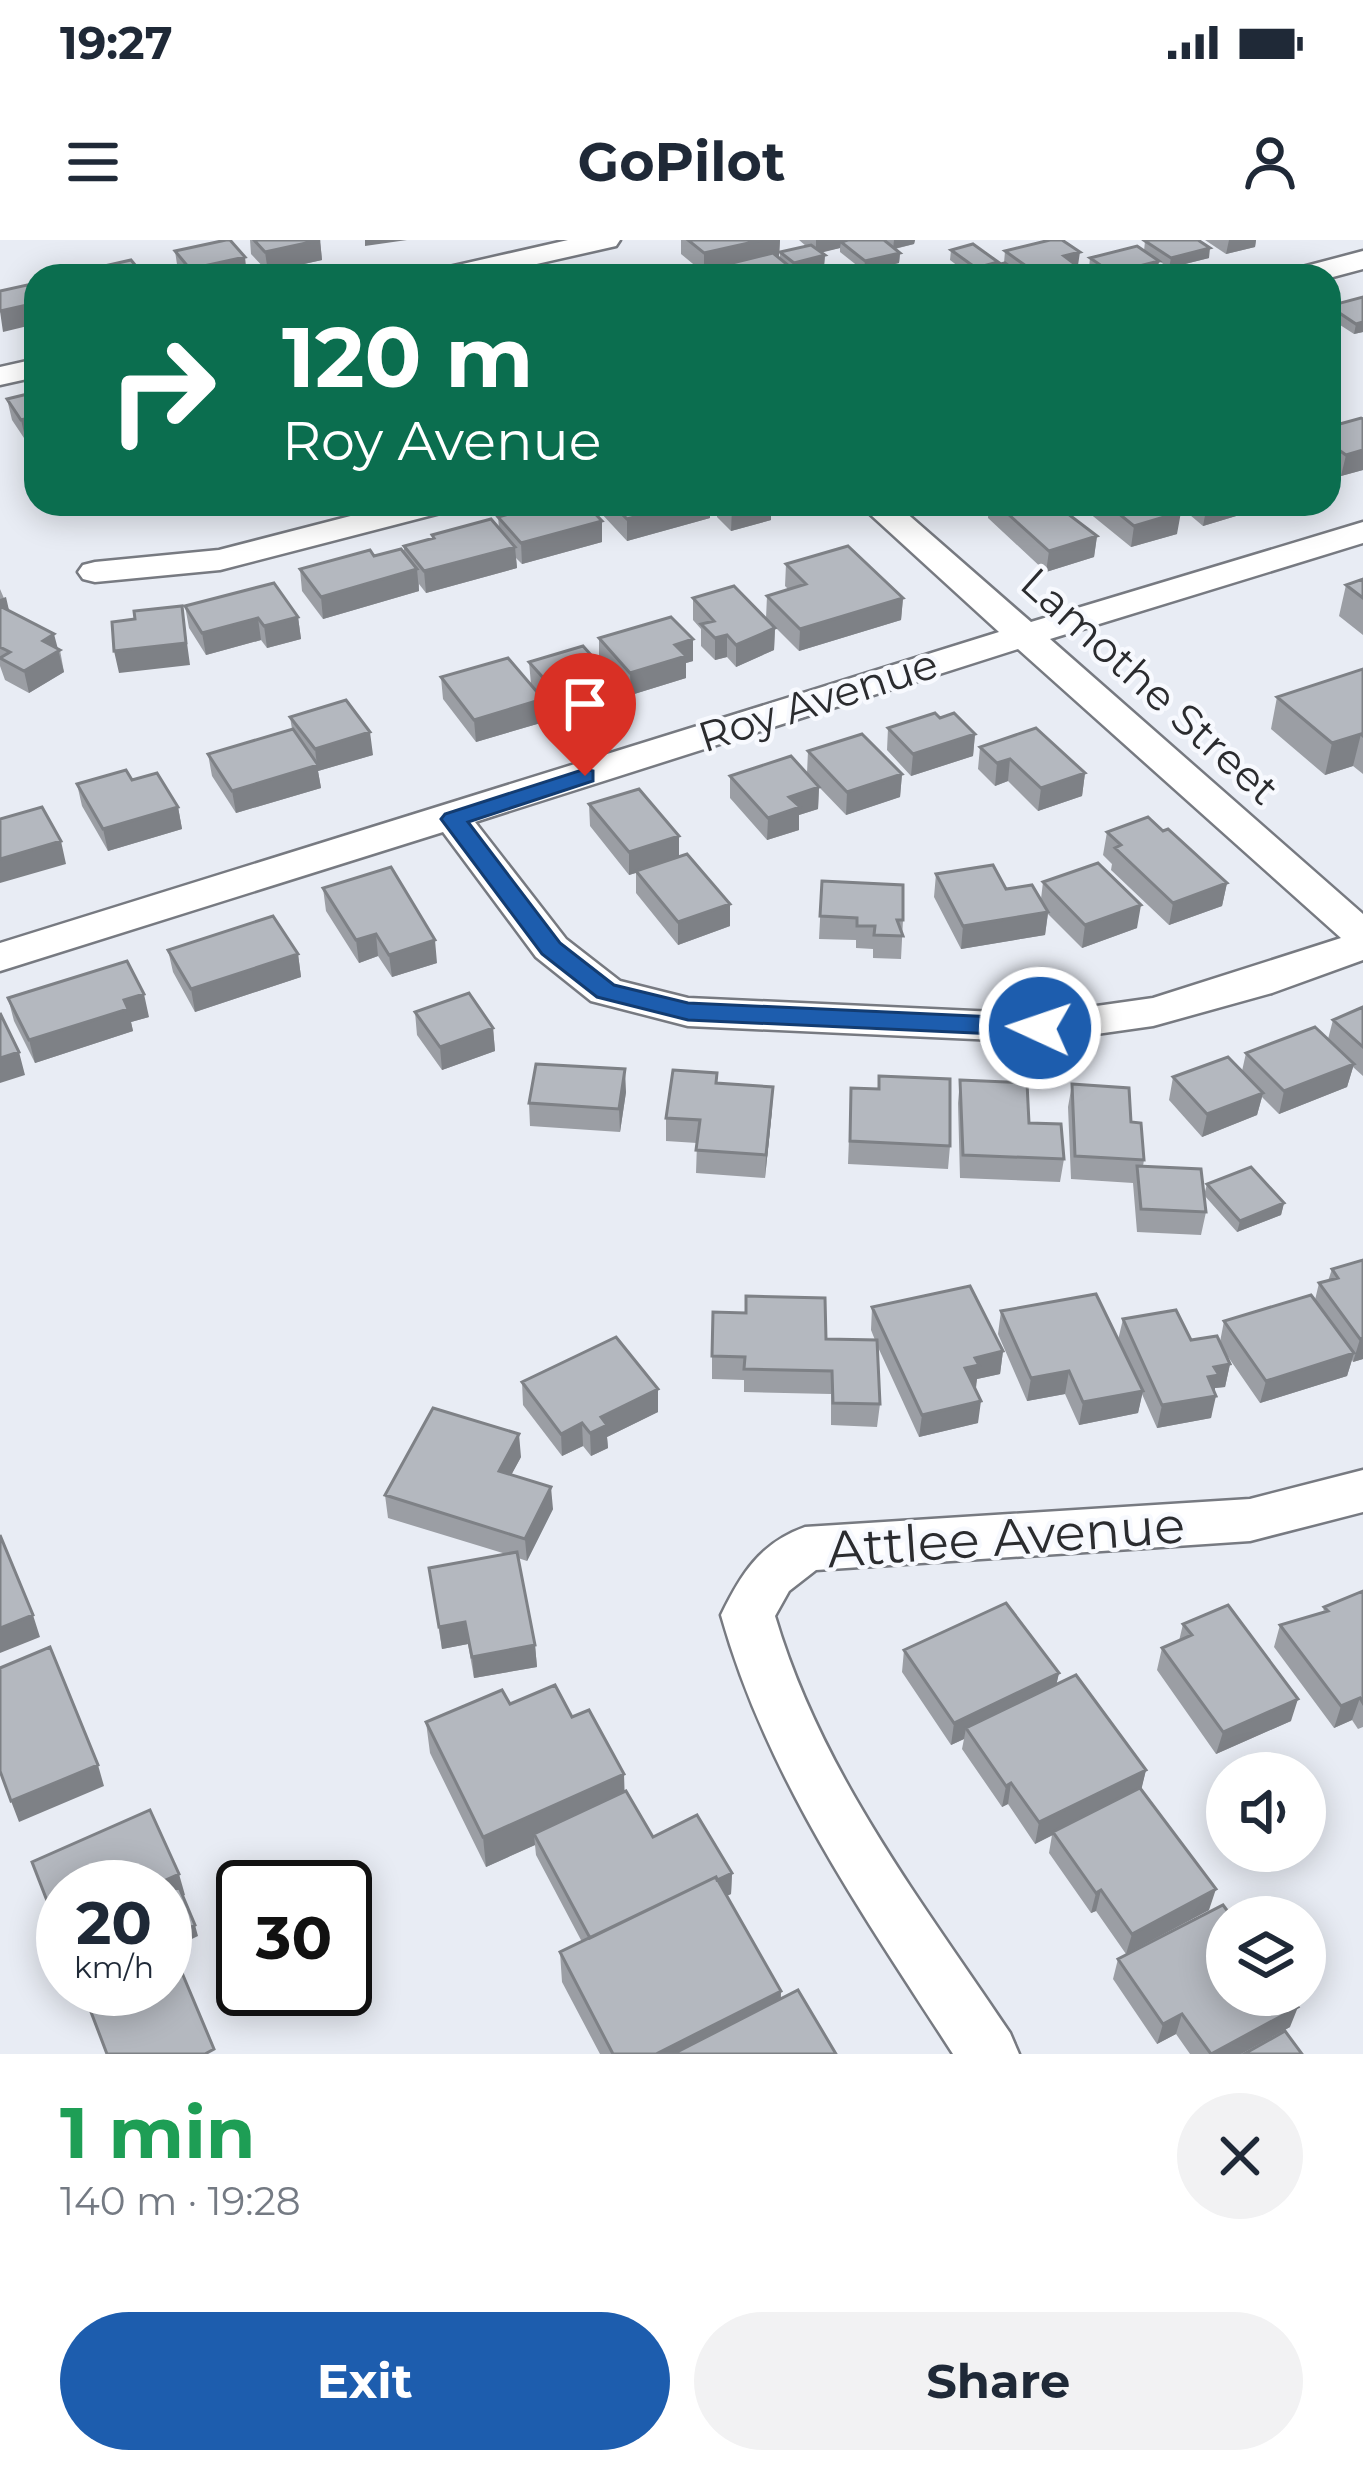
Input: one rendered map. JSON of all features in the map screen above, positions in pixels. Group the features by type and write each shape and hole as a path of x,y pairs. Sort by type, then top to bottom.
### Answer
{"street":[{"path":"495,264 586,242"},
{"path":"95,572 220,560 390,516"},
{"name":"Lamothe Street","path":"890,516 1363,936"},
{"name":"Roy Avenue","path":"0,957 453,819 1024,633 1363,532"},
{"path":"453,819 551,948 606,991 688,1012 1040,1028 1153,1012 1257,983 1363,945"},
{"name":"Attlee Avenue","path":"988,2054 800,1760 760,1666 748,1615 770,1575 805,1550 1250,1520 1363,1491"}],"building":[{"path":"230,240 245,257 186,264 175,251"},
{"path":"254,240 320,240 265,252"},
{"path":"688,240 762,240 704,253"},
{"path":"884,240 900,253 865,261 841,242"},
{"path":"1062,240 1080,252 1064,256 1075,264 1023,264 1005,251"},
{"path":"1198,240 1210,248 1171,258 1145,241"},
{"path":"973,244 998,262 970,264 951,250"},
{"path":"811,245 825,255 794,263 780,252"},
{"path":"1137,246 1159,261 1099,264 1090,258"},
{"path":"773,253 787,264 728,264"},
{"path":"24,286 24,306 0,311 0,291"},
{"path":"1363,297 1363,322 1356,324 1341,314 1341,303"},
{"path":"24,395 24,419 21,420 7,399"},
{"path":"1363,419 1363,450 1346,455 1341,451 1341,424"},
{"path":"597,516 602,521 521,543 498,517"},
{"path":"1010,516 1071,516 1097,536 1049,551"},
{"path":"1122,516 1168,516 1134,526"},
{"path":"491,519 515,547 424,571 404,546 434,538 432,535"},
{"path":"848,546 903,598 800,629 767,596 806,584 786,564"},
{"path":"401,549 417,569 321,597 300,569 370,550 374,556"},
{"path":"1363,579 1363,598 1346,585"},
{"path":"274,583 298,617 264,626 258,618 202,633 185,606"},
{"path":"734,586 775,628 736,645 727,635 715,638 701,624 714,621 693,598"},
{"path":"0,606 54,634 43,641 60,650 24,671 0,658 10,652 0,647"},
{"path":"182,606 186,643 114,651 112,622 135,619 134,611"},
{"path":"671,617 693,639 675,645 686,656 630,673 599,638"},
{"path":"583,646 608,674 556,692 529,662"},
{"path":"508,658 543,699 474,720 441,677"},
{"path":"1363,669 1363,736 1332,743 1277,697"},
{"path":"346,700 370,732 315,749 290,717"},
{"path":"935,713 940,718 954,713 975,734 913,754 888,728"},
{"path":"1036,728 1085,773 1041,788 1010,759 997,763 980,747"},
{"path":"293,729 318,765 232,791 208,754"},
{"path":"862,734 902,774 847,792 808,751"},
{"path":"791,756 819,787 789,797 800,807 768,818 730,776"},
{"path":"126,770 132,780 157,773 178,807 103,829 77,784"},
{"path":"639,789 679,836 629,852 589,804"},
{"path":"42,807 61,841 0,859 0,819"},
{"path":"1148,817 1163,831 1168,829 1227,883 1173,903 1115,848 1121,845 1107,832"},
{"path":"687,854 730,904 678,922 636,871"},
{"path":"1098,863 1141,905 1085,925 1043,882"},
{"path":"993,865 1006,889 1032,885 1048,912 963,926 936,874"},
{"path":"391,867 435,940 389,955 376,934 356,940 323,888"},
{"path":"822,881 903,885 903,920 897,920 903,936 874,935 875,926 857,926 857,918 820,916"},
{"path":"273,916 298,954 191,989 168,950"},
{"path":"127,961 144,994 124,1000 128,1009 29,1040 8,998"},
{"path":"469,993 493,1028 440,1047 415,1012"},
{"path":"1363,1007 1363,1047 1333,1020"},
{"path":"0,1013 19,1052 0,1058"},
{"path":"1315,1027 1354,1064 1284,1091 1246,1053"},
{"path":"1228,1057 1263,1093 1207,1114 1173,1077"},
{"path":"536,1064 625,1069 619,1109 529,1103"},
{"path":"673,1070 717,1073 716,1083 773,1087 766,1155 696,1150 700,1120 666,1118"},
{"path":"879,1076 950,1079 950,1146 850,1141 851,1088 879,1089"},
{"path":"960,1080 1027,1083 1029,1123 1061,1124 1064,1159 963,1155"},
{"path":"1072,1084 1129,1088 1131,1122 1141,1123 1144,1160 1075,1156"},
{"path":"1137,1166 1201,1169 1206,1212 1141,1209"},
{"path":"1251,1167 1284,1203 1240,1221 1207,1184"},
{"path":"1363,1260 1360,1339 1319,1283 1338,1278 1332,1269"},
{"path":"970,1286 1003,1351 975,1358 979,1365 965,1368 981,1401 922,1415 872,1307"},
{"path":"1096,1294 1143,1391 1083,1402 1069,1371 1031,1378 1001,1311"},
{"path":"1311,1295 1354,1353 1266,1381 1224,1321"},
{"path":"746,1296 825,1298 826,1339 877,1340 880,1404 833,1403 832,1371 744,1369 745,1357 712,1356 713,1312 746,1313"},
{"path":"1176,1310 1191,1340 1217,1336 1230,1364 1214,1367 1219,1375 1208,1377 1216,1396 1162,1405 1123,1319"},
{"path":"616,1337 658,1389 601,1417 607,1425 590,1433 582,1423 561,1434 522,1382"},
{"path":"433,1408 519,1434 499,1471 551,1487 525,1539 385,1495"},
{"path":"0,1535 33,1615 0,1628"},
{"path":"517,1552 535,1645 472,1657 465,1622 439,1627 429,1568"},
{"path":"1363,1591 1363,1703 1360,1698 1341,1706 1280,1625 1328,1611 1324,1607"},
{"path":"1006,1603 1059,1673 954,1723 904,1650"},
{"path":"1228,1605 1298,1699 1223,1732 1162,1648 1192,1635 1183,1624"},
{"path":"50,1647 98,1765 11,1801 0,1771 0,1668"},
{"path":"1076,1675 1146,1770 1039,1822 1011,1783 1006,1786 966,1728"},
{"path":"555,1685 572,1717 589,1710 624,1774 483,1837 426,1722 502,1690 510,1704"},
{"path":"1140,1788 1216,1889 1132,1934 1053,1832"},
{"path":"626,1791 653,1837 697,1815 732,1873 590,1938 534,1834"},
{"path":"150,1810 173,1860 37,1860"},
{"path":"716,1877 781,1991 656,2054 613,2054 560,1952"},
{"path":"1206,1914 1206,2016 1281,2016 1211,2054 1182,2014 1163,2024 1118,1959"},
{"path":"798,1990 836,2054 673,2054"},
{"path":"192,1997 214,2049 205,2054 107,2054 93,2016 192,2016"},
{"path":"1285,2031 1302,2054 1244,2054"}],"route":[{"path":"585,776 453,819 551,948 606,991 688,1012 1040,1028"}]}
